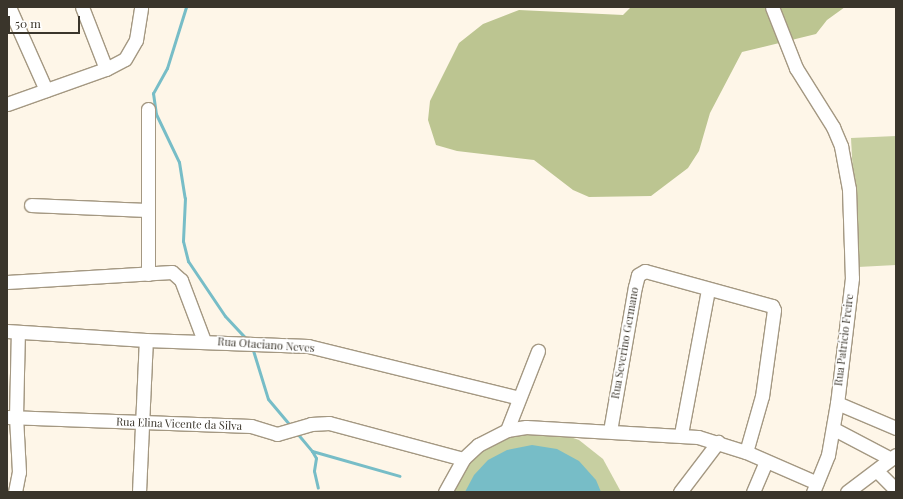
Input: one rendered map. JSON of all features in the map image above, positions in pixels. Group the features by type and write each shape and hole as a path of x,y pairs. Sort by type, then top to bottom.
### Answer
{"street":[{"path":"9,7 46,90"},
{"path":"82,7 106,69"},
{"path":"7,104 106,69 125,59 131,50 138,29 141,7"},
{"name":"Rua Patrício Freire","path":"772,7 796,68 833,127 841,146 849,189 852,278 834,429 815,488"},
{"path":"148,109 146,210 148,274"},
{"path":"31,205 146,210"},
{"name":"Rua Severino Germano","path":"610,431 636,279 638,275 645,271 708,290"},
{"path":"7,282 172,272 178,276 204,341"},
{"path":"681,434 708,290 772,306 775,313 762,396 746,452"},
{"path":"12,331 11,417 19,472 15,492"},
{"name":"Rua Otaciano Neves","path":"12,331 146,340 280,344 321,348 520,398"},
{"path":"140,492 141,423 146,340"},
{"path":"507,430 538,351"},
{"path":"837,403 896,428"},
{"name":"Rua Elina Vicente da Silva","path":"11,417 251,426 277,434 311,424 337,424 463,459"},
{"path":"444,492 463,459 478,445 507,430 539,427 681,434 718,442 746,452 815,488"},
{"path":"834,429 893,457 877,471 847,492"},
{"path":"680,492 718,442"},
{"path":"753,492 766,462"},
{"path":"877,471 896,490"}],"green space":[{"path":"631,7 845,7 827,20 816,34 742,52 710,113 699,151 688,168 651,196 589,197 573,190 534,160 457,151 436,145 428,120 430,101 459,43 483,24 519,10 623,15"},
{"path":"896,136 896,265 858,267 851,138"},
{"path":"520,430 550,430 579,440 603,459 621,492 448,492 467,458"}],"water":[{"path":"532,445 557,449 579,461 596,480 601,492 465,492 474,475 488,460 507,450"}],"waterway":[{"path":"186,7 167,68 153,93 156,114 179,162 185,198 183,241 188,261 225,316 247,340"},
{"path":"252,347 268,399 291,426"},
{"path":"296,432 312,451 400,476"},
{"path":"312,451 316,458 314,471 318,488"}]}
